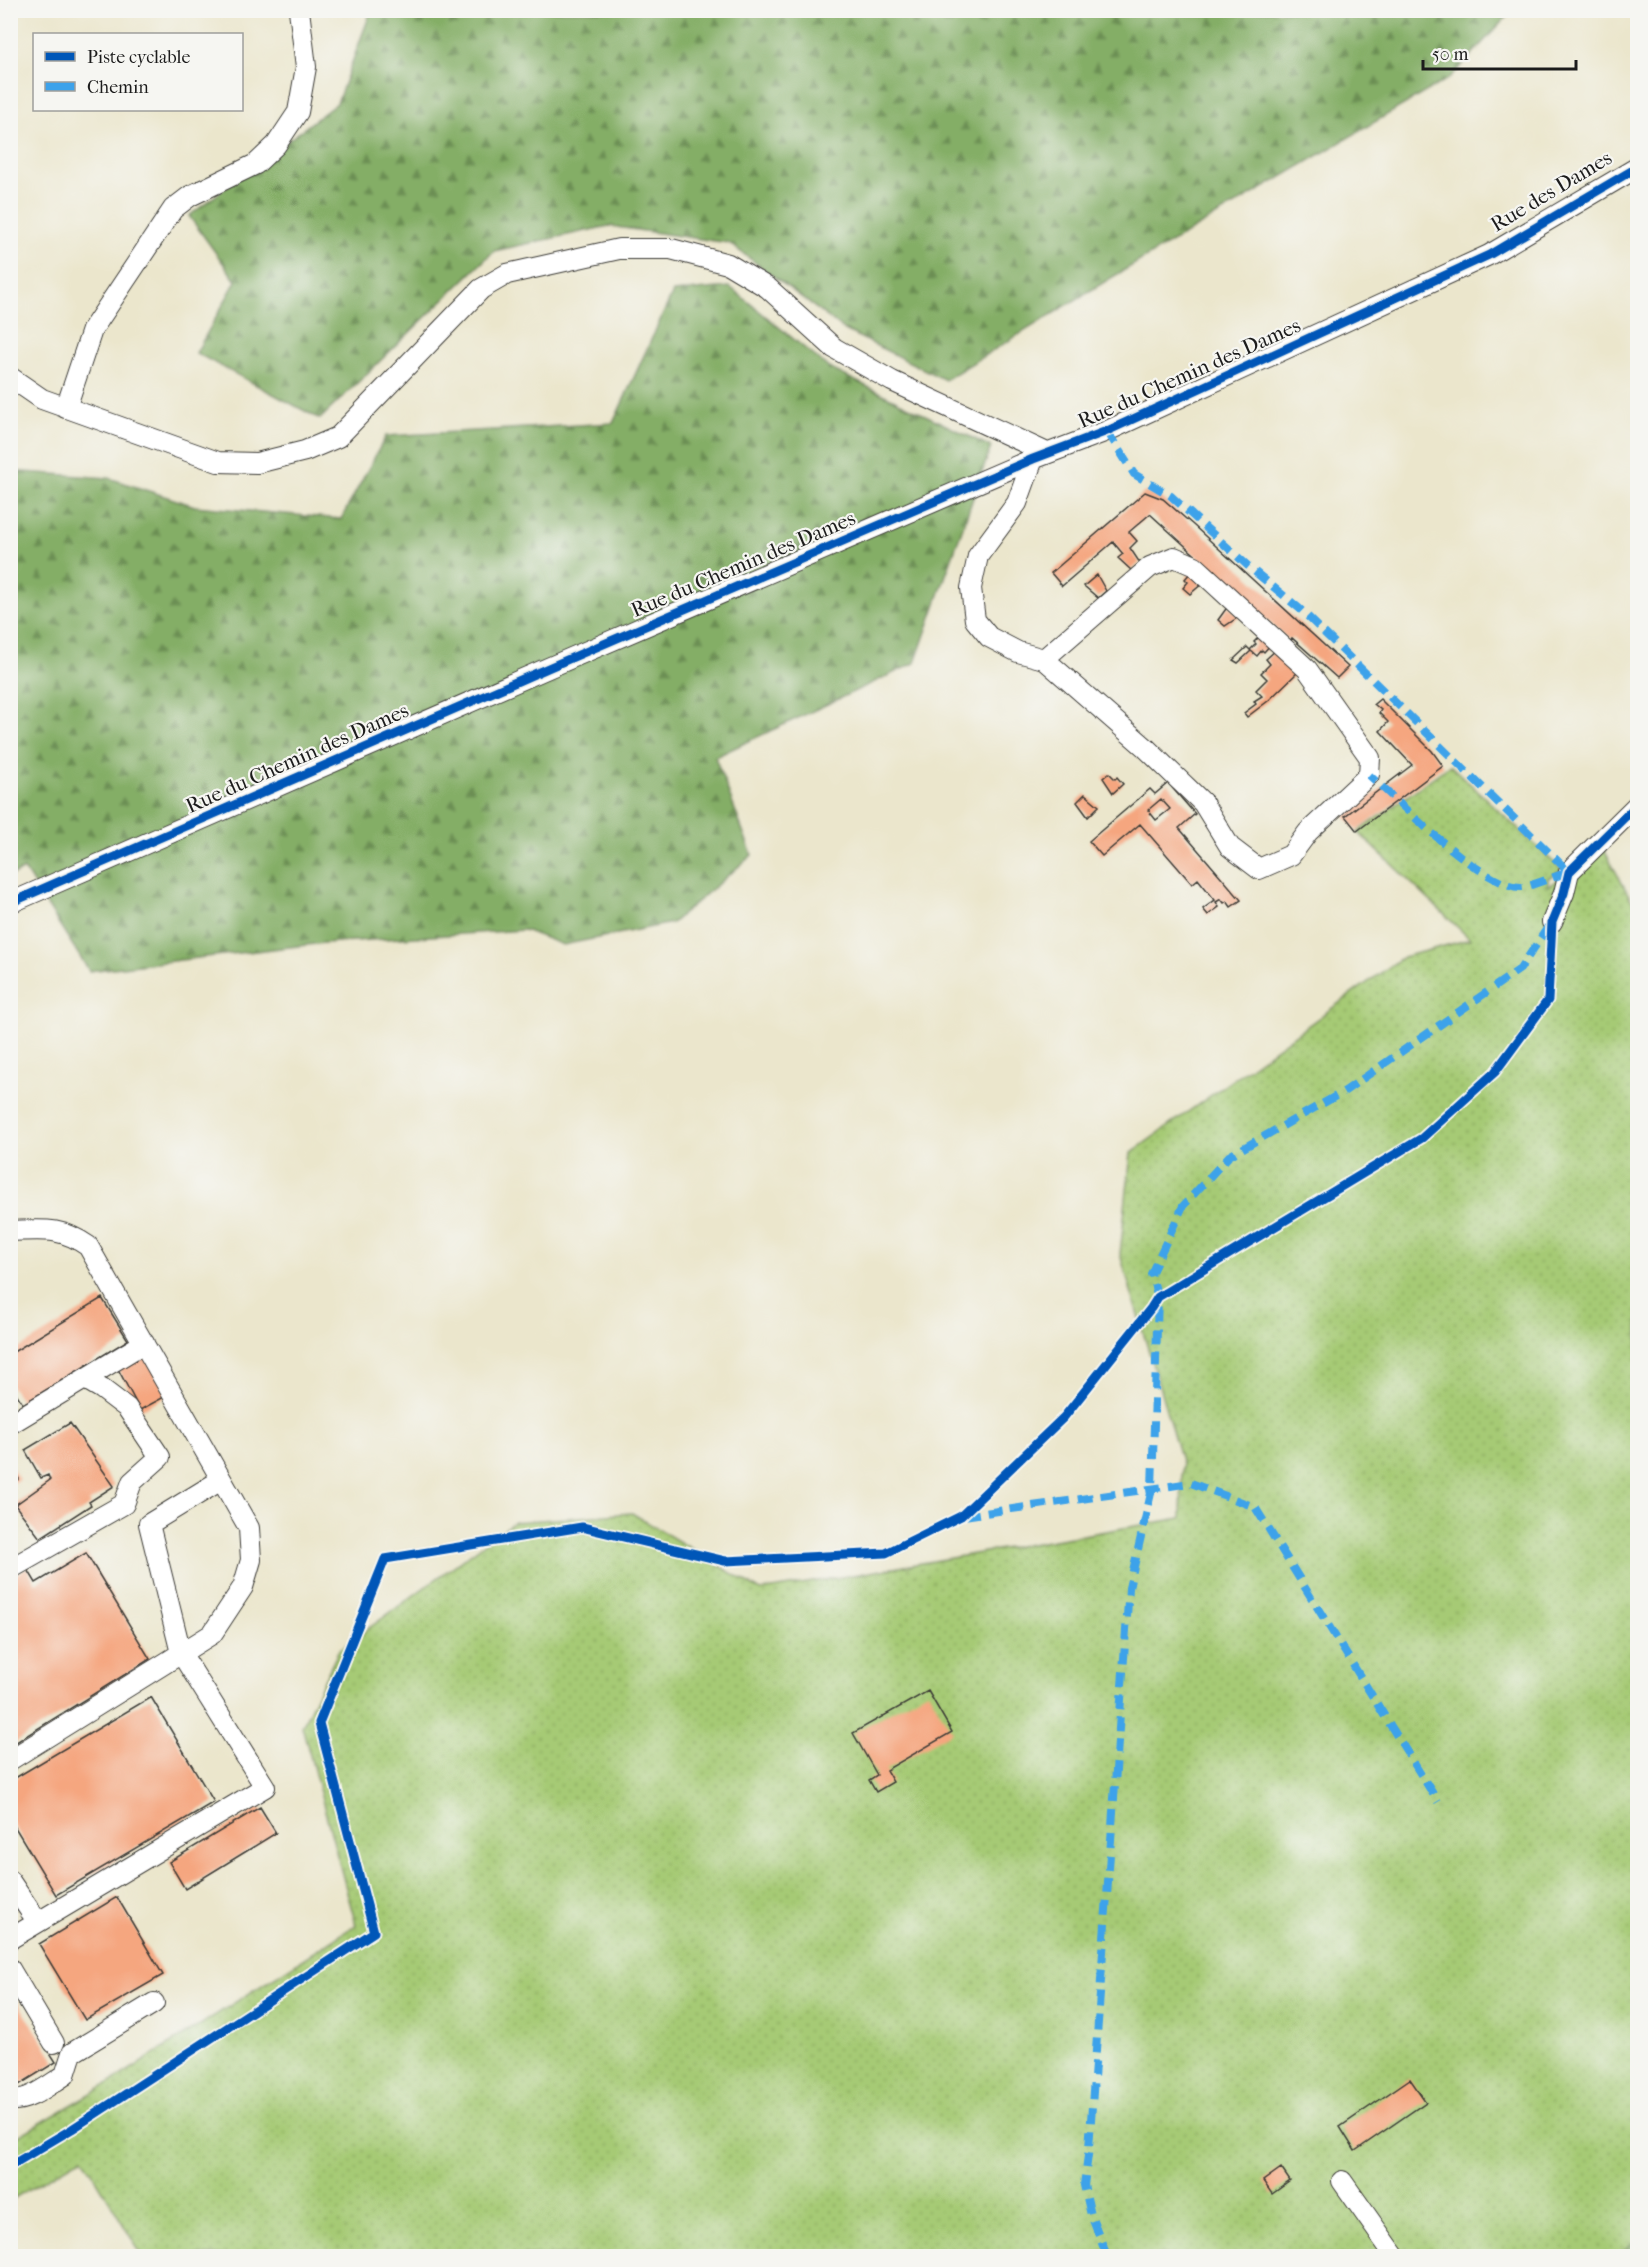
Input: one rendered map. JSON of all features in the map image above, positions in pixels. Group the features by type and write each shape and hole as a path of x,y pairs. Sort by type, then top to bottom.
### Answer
{"street":[{"path":"66,408 92,330 173,209 190,196 256,164 276,144 298,112 306,67 299,10"},
{"name":"Rue des Dames","path":"1489,255 1638,167"},
{"path":"10,377 42,399 218,462 257,463 305,451 339,437 481,289 507,274 619,249 671,249 728,264 768,288 834,348 892,381 1040,456 1017,504 978,556 971,588 975,620 989,637 1018,652 1044,659 1146,748 1203,803 1230,846 1259,868 1291,855 1308,832 1369,775 1370,758 1307,669 1195,566 1173,557 1150,567 1044,659"},
{"name":"Rue du Chemin des Dames","path":"10,903 537,672 1040,456 1107,431 1489,255"},
{"path":"1552,922 1564,893 1569,872 1638,804"},
{"path":"10,1231 45,1230 70,1234 87,1246 249,1528 251,1560 243,1587 212,1634 10,1761"},
{"path":"10,1424 144,1343"},
{"path":"10,1569 124,1504 132,1482 159,1457 127,1407 85,1379"},
{"path":"10,1939 265,1787 181,1653 149,1524 221,1480"},
{"path":"10,1881 37,1921"},
{"path":"10,1969 54,2043"},
{"path":"10,2100 17,2101 31,2095 65,2075 72,2053 154,2003"},
{"path":"1342,2181 1395,2256"}],"green space":[{"path":"371,11 1512,11 1451,77 1111,278 945,380 845,330 729,243 609,226 494,251 320,419 196,353 236,281 189,216 337,103"},
{"path":"730,287 829,368 991,447 915,663 715,757 752,855 672,923 563,945 524,930 324,943 89,971 24,869 11,876 11,471 109,478 195,506 341,519 386,436 613,423 673,292"},
{"path":"1450,765 1562,870 1548,878 1548,886 1569,872 1599,841 1638,912 1638,2239 1619,2256 142,2256 83,2157 11,2200 10,2141 114,2080 356,1925 302,1726 339,1650 514,1522 632,1513 761,1591 1181,1518 1182,1464 1120,1254 1131,1153 1403,957 1470,939 1358,832"},
{"path":"1637,2239 1637,2256 1619,2256"}],"building":[{"path":"1145,492 1163,499 1348,667 1337,678 1292,638 1290,641 1150,514 1129,532 1137,541 1130,548 1140,563 1131,570 1118,558 1123,554 1113,542 1062,586 1051,573"},
{"path":"1191,572 1203,583 1190,594 1183,588 1188,582 1185,579"},
{"path":"1097,575 1106,591 1098,598 1084,586"},
{"path":"1228,606 1240,616 1225,626 1218,620"},
{"path":"1261,635 1271,644 1264,652 1262,650 1257,656 1251,651 1238,663 1233,660 1247,647 1250,650"},
{"path":"1276,650 1298,672 1268,701 1247,717 1244,713 1256,704 1254,701 1262,696 1256,690 1267,679 1261,673 1270,664 1266,659"},
{"path":"1380,699 1432,751 1443,766 1357,831 1345,816 1412,765 1380,731 1388,722 1379,713 1381,710 1374,704"},
{"path":"1109,773 1123,784 1113,793 1103,778"},
{"path":"1168,783 1195,814 1179,828 1241,900 1231,907 1227,901 1224,903 1221,899 1216,902 1219,907 1208,915 1203,909 1215,900 1198,879 1192,884 1140,824 1102,856 1089,841 1150,789 1155,794","holes":["1161,799 1170,809 1156,820 1148,810"]},
{"path":"1085,794 1099,806 1088,817 1077,802"},
{"path":"102,1298 128,1340 23,1404 10,1384 10,1354"},
{"path":"146,1354 168,1395 140,1410 118,1369"},
{"path":"70,1423 114,1486 89,1502 91,1505 40,1538 15,1505 50,1480 48,1475 41,1478 25,1450"},
{"path":"10,1465 19,1479 10,1485"},
{"path":"86,1553 150,1659 10,1746 10,1578 27,1568 36,1583"},
{"path":"928,1691 952,1732 886,1770 893,1782 876,1792 869,1780 877,1775 853,1733"},
{"path":"151,1697 214,1802 56,1895 10,1819 10,1781"},
{"path":"260,1807 276,1833 185,1889 169,1862"},
{"path":"117,1897 163,1975 85,2020 39,1944"},
{"path":"10,1990 56,2062 14,2088 10,2081"},
{"path":"1410,2079 1426,2102 1355,2151 1340,2127"},
{"path":"1281,2168 1290,2181 1272,2194 1263,2181"}],"marked path":[{"path":"1107,431 1134,474 1171,496 1248,566 1300,609 1569,872 1521,887 1505,883 1485,873 1442,842 1369,775"},
{"path":"1107,2256 1091,2215 1084,2185 1089,2148 1129,1588 1152,1489 1158,1297 1151,1274 1183,1206 1229,1156 1345,1091 1520,969 1550,924"},
{"path":"964,1516 1191,1483 1255,1507 1438,1802"}],"cycle path":[{"path":"10,903 1033,459 1107,431 1489,255 1638,167"},
{"path":"10,2166 72,2129 374,1932 319,1723 385,1559 582,1527 725,1561 886,1553 961,1516 1064,1417 1158,1297 1422,1138 1495,1072 1548,1000 1552,922 1564,893 1569,872 1638,804"}]}
